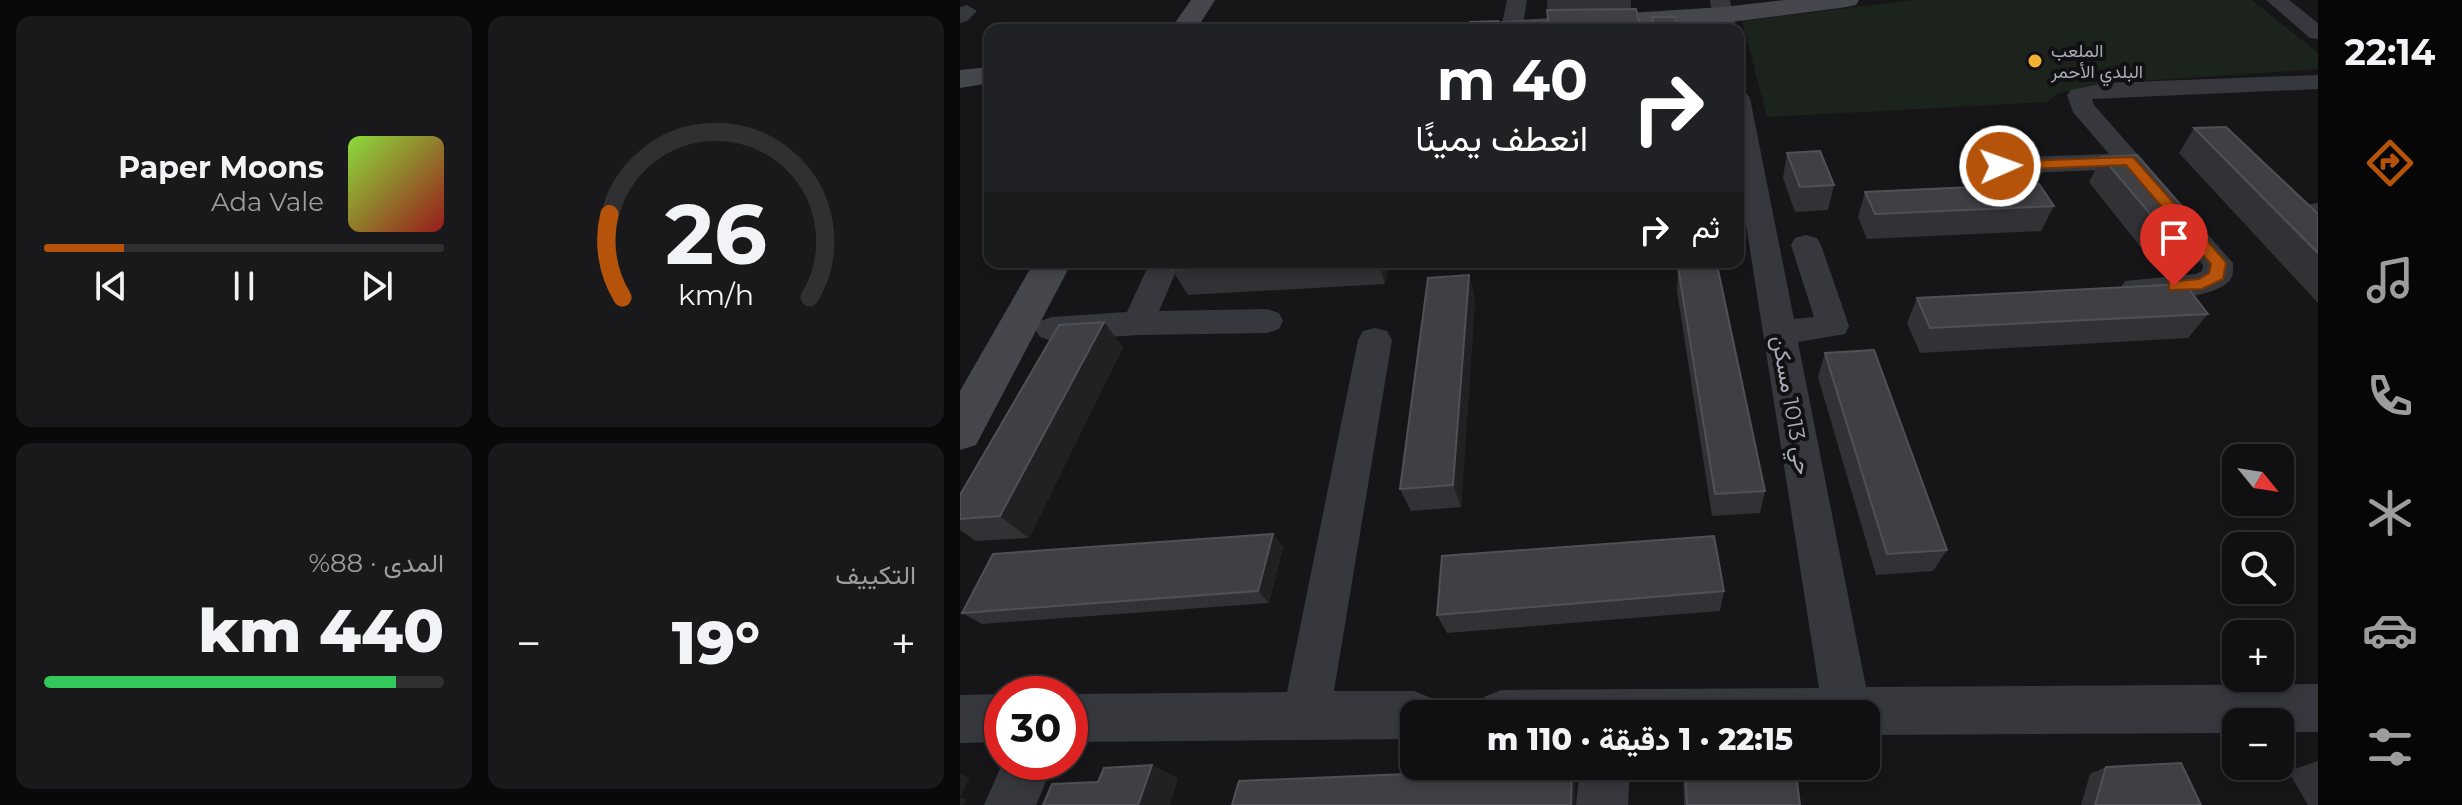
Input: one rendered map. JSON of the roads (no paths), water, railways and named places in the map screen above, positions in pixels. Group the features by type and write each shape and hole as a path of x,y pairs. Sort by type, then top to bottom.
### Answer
{"main road":[{"path":"1170,24 1186,0"},
{"path":"1187,24 1203,0"},
{"path":"1580,24 1723,15 1754,16 1847,0"},
{"path":"960,79 984,76"},
{"path":"960,369 1021,268"},
{"path":"960,432 1050,268"}],"street":[{"path":"1503,24 1517,0"},
{"path":"2276,0 2318,33"},
{"path":"2104,291 2202,284 2217,276 2218,263 2082,107 2079,95 2104,90 2318,82"},
{"path":"2000,166 2129,161"},
{"name":"حي 1013 مسكن","path":"1744,163 1747,195 1779,333 1845,700"},
{"path":"1779,333 1833,326 1806,245"},
{"path":"1138,323 1162,268"},
{"path":"1052,329 1138,323 1267,321"},
{"path":"1306,716 1375,340"},
{"path":"1880,711 2318,708"},
{"path":"1088,718 1400,715"},
{"path":"960,719 984,718"},
{"path":"1010,805 1021,780"},
{"path":"1602,805 1604,780"}],"place":[{"name":"الملعب البلدي الأحمر","path":"2035,61"}]}
